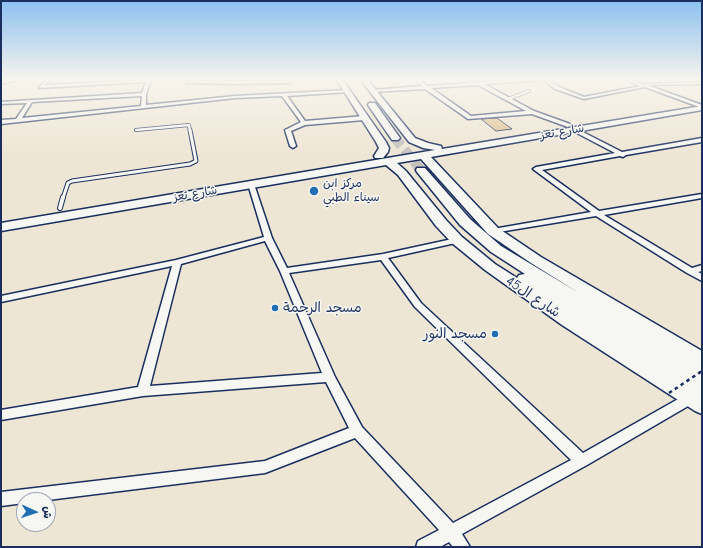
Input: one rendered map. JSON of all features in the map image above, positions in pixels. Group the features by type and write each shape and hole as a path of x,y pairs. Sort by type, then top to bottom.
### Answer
{"main road":[{"path":"356,105 364,118 397,142 438,148"},
{"path":"367,105 397,142"},
{"path":"371,105 397,142"},
{"path":"379,105 397,142"},
{"name":"شارع تعز","path":"1,227 251,184 438,148 572,128 701,106"},
{"name":"شارع تعز","path":"1,218 384,158 418,168 572,128"},
{"path":"384,158 384,148 397,142"},
{"name":"شارع ال45","path":"384,158 418,168 493,231 536,260 702,360"},
{"name":"شارع ال45","path":"418,168 441,223 457,240 490,267 568,321 698,399"},
{"name":"شارع ال45","path":"418,168 465,222 496,249 702,376"},
{"name":"شارع ال45","path":"418,168 441,209 478,247 547,293 698,399"}],"street":[{"path":"18,120 29,105"},
{"path":"1,122 160,105"},
{"path":"291,105 304,123"},
{"path":"451,105 470,118 532,112"},
{"path":"518,105 532,112 572,128 623,155"},
{"path":"292,146 288,130 304,123 364,118"},
{"path":"702,140 536,169 598,214 702,278"},
{"path":"251,184 268,238 284,271 329,377 357,431 452,533 462,547"},
{"path":"493,231 702,196"},
{"path":"1,299 177,262 268,238"},
{"path":"284,271 383,257 457,240"},
{"path":"383,257 418,305 582,462"},
{"path":"143,391 177,262"},
{"path":"690,271 702,268"},
{"path":"1,414 143,391 329,377"},
{"path":"424,547 698,399"},
{"path":"1,499 265,467 357,431"}],"lane":[{"path":"60,208 68,183 72,181 190,164 196,161 188,125 136,130"}],"path":[{"path":"669,393 702,371"}],"building":[{"path":"497,118 512,129 496,131 481,119"}],"tunnel":[{"path":"395,138 421,170"}],"place":[{"name":"مركز ابن سيناء الطبي","path":"314,191"},
{"name":"مسجد الرحمة","path":"275,308"},
{"name":"مسجد النور","path":"495,334"}]}
